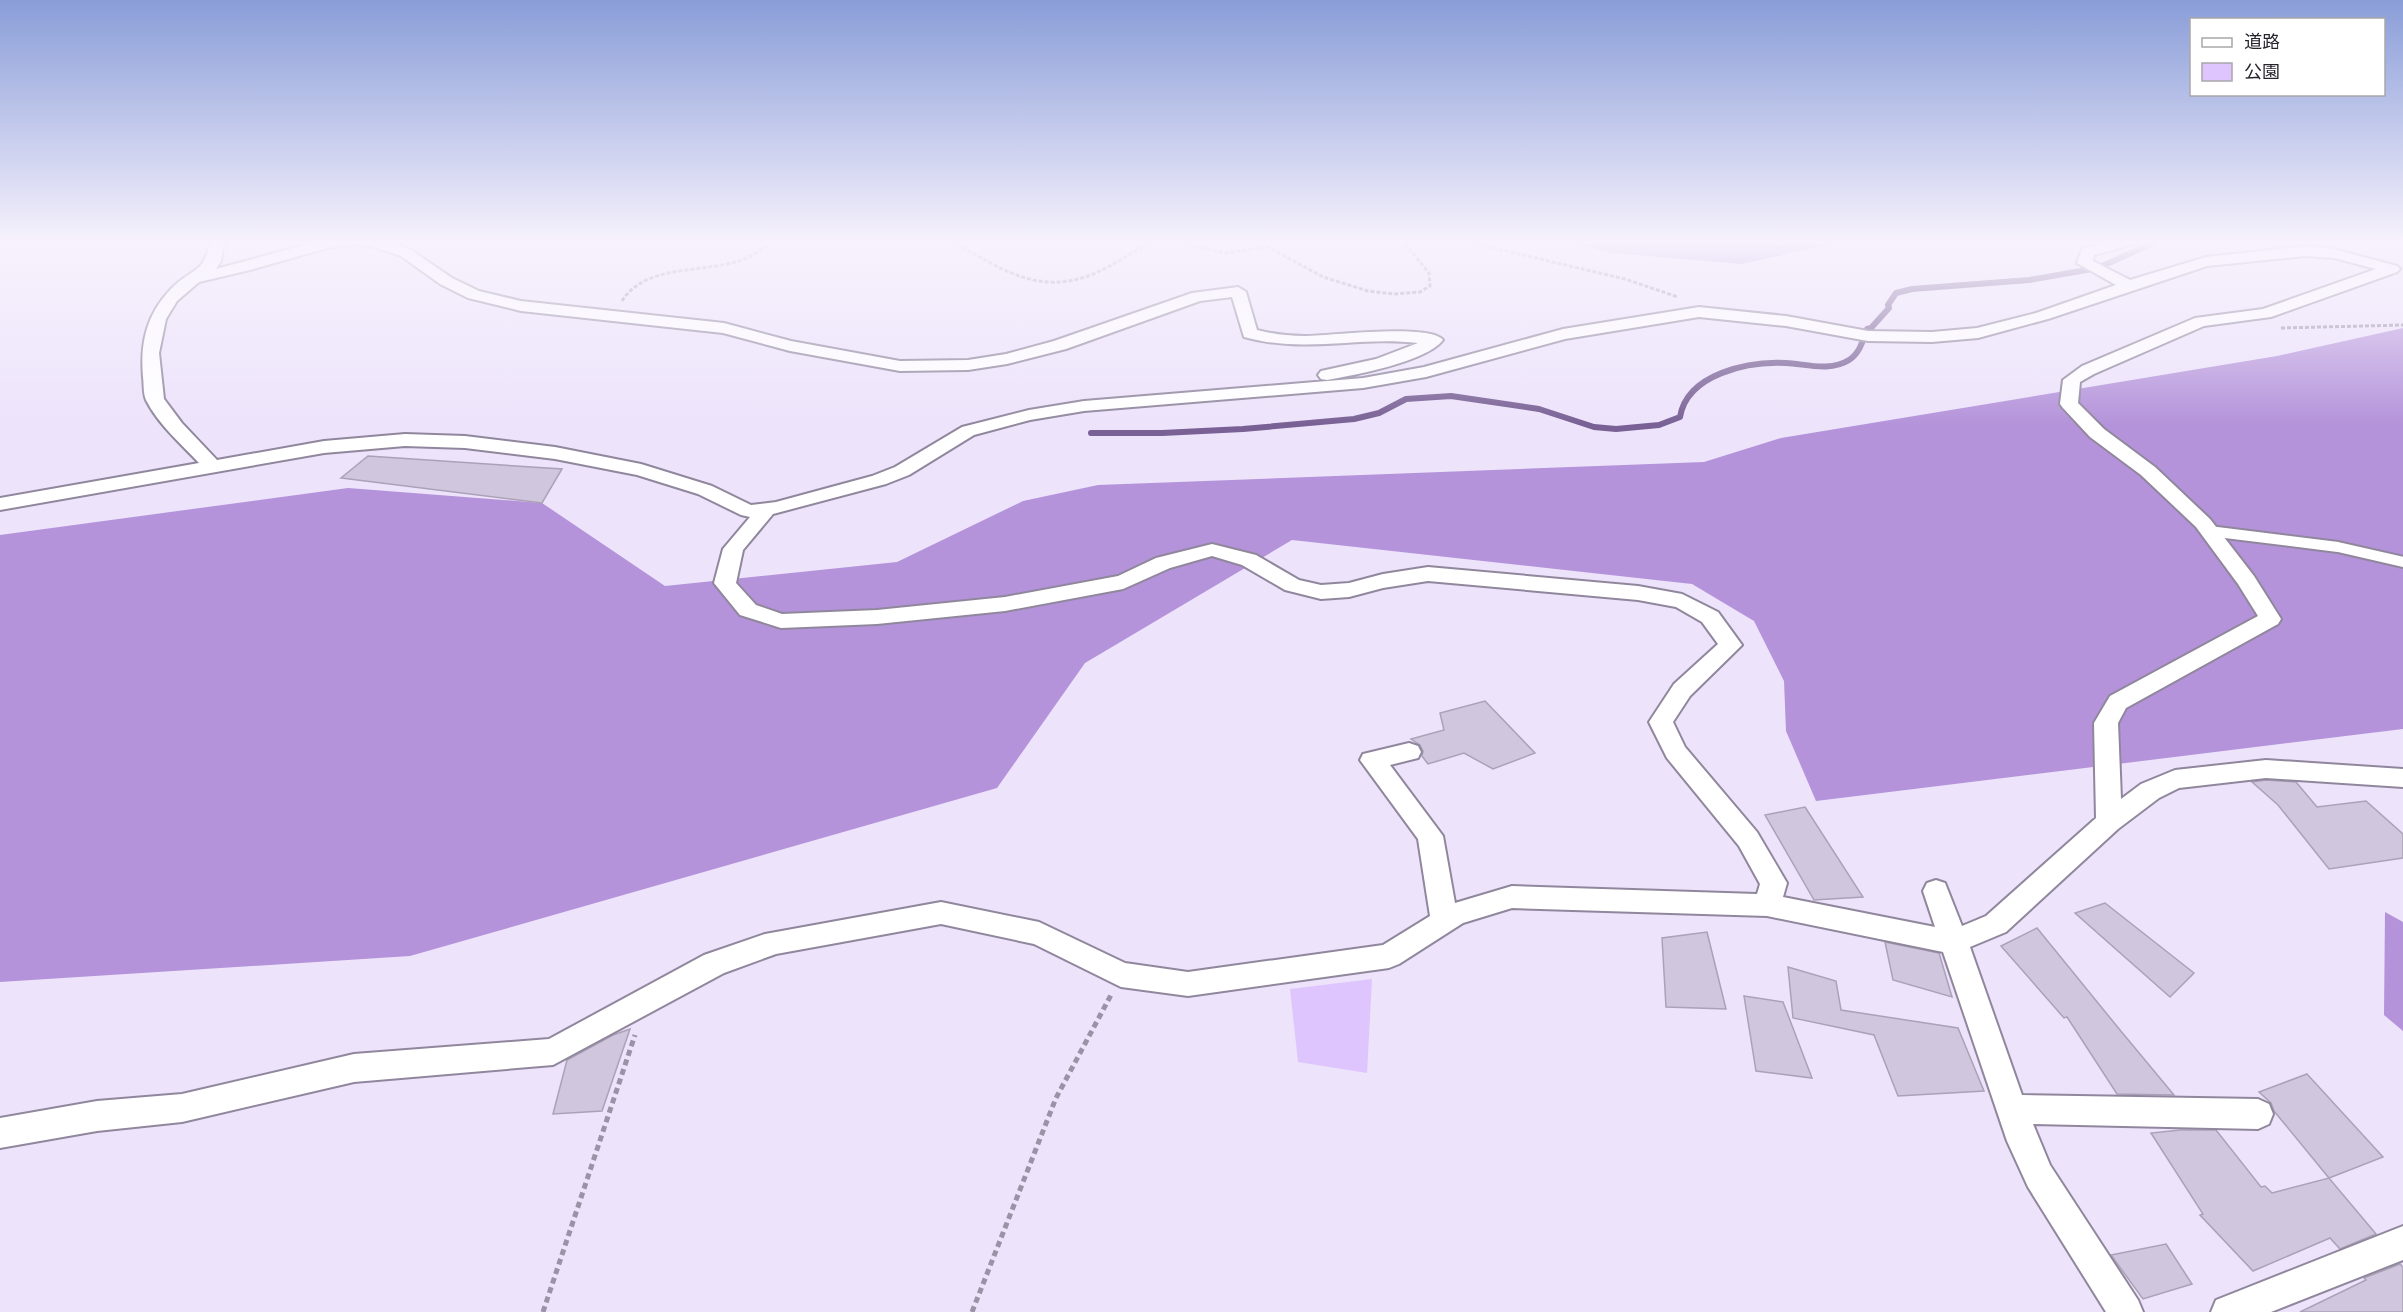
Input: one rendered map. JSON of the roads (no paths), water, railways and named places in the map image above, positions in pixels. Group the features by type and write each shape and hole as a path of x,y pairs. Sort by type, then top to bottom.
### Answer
{"street":[{"path":"167,302 160,310 150,338 154,398 169,420 213,467"},
{"path":"505,302 521,306 724,328 822,353 900,366 930,368 1007,359 1060,345 1180,302"},
{"path":"1237,393 1396,359 1417,352 1435,340 1390,336 1293,342 1262,337 1250,333 1241,302"},
{"path":"0,504 324,447 405,440 465,442 555,453 641,470 705,490 748,511 767,509 879,480 902,471 968,431 1029,415 1084,406 1363,383 1426,372 1598,327 1699,312 1786,321 1869,336 1932,337 1978,333 2042,316 2082,302"},
{"path":"2109,822 2106,723 2118,702 2270,619 2247,581 2209,531 2148,471 2097,433 2069,404 2072,380 2088,370 2201,321 2265,314 2299,302"},
{"path":"767,509 733,549 725,583 748,610 781,621 877,617 1005,604 1123,582 1163,563 1212,550 1249,560 1292,585 1321,592 1349,590 1383,581 1428,574 1638,593 1682,602 1710,617 1731,645 1682,690 1661,722 1676,752 1748,839 1774,883 1767,905"},
{"path":"1408,752 1372,760 1430,836 1445,921"},
{"path":"0,1133 97,1116 182,1108 354,1068 553,1052 714,964 775,942 940,913 1039,934 1121,975 1188,984 1389,956 1454,915 1512,897 1767,905 1953,942 1996,924 2109,822 2150,791 2175,779 2266,769 2403,778"},
{"path":"1936,891 2012,1109 2039,1176 2127,1312"},
{"path":"2012,1109 2258,1114"},
{"path":"2228,1312 2403,1243"}],"lane":[{"path":"2209,531 2338,547 2403,562"}],"waterway":[{"path":"1091,433 1162,433 1243,429 1354,419 1379,413 1406,399 1451,396 1539,409 1594,427 1616,429 1659,425 1680,417 1685,402 1694,390 1721,373 1771,363 1818,366 1842,364 1853,357 1867,329 1871,328 1889,308 1890,302"}]}
